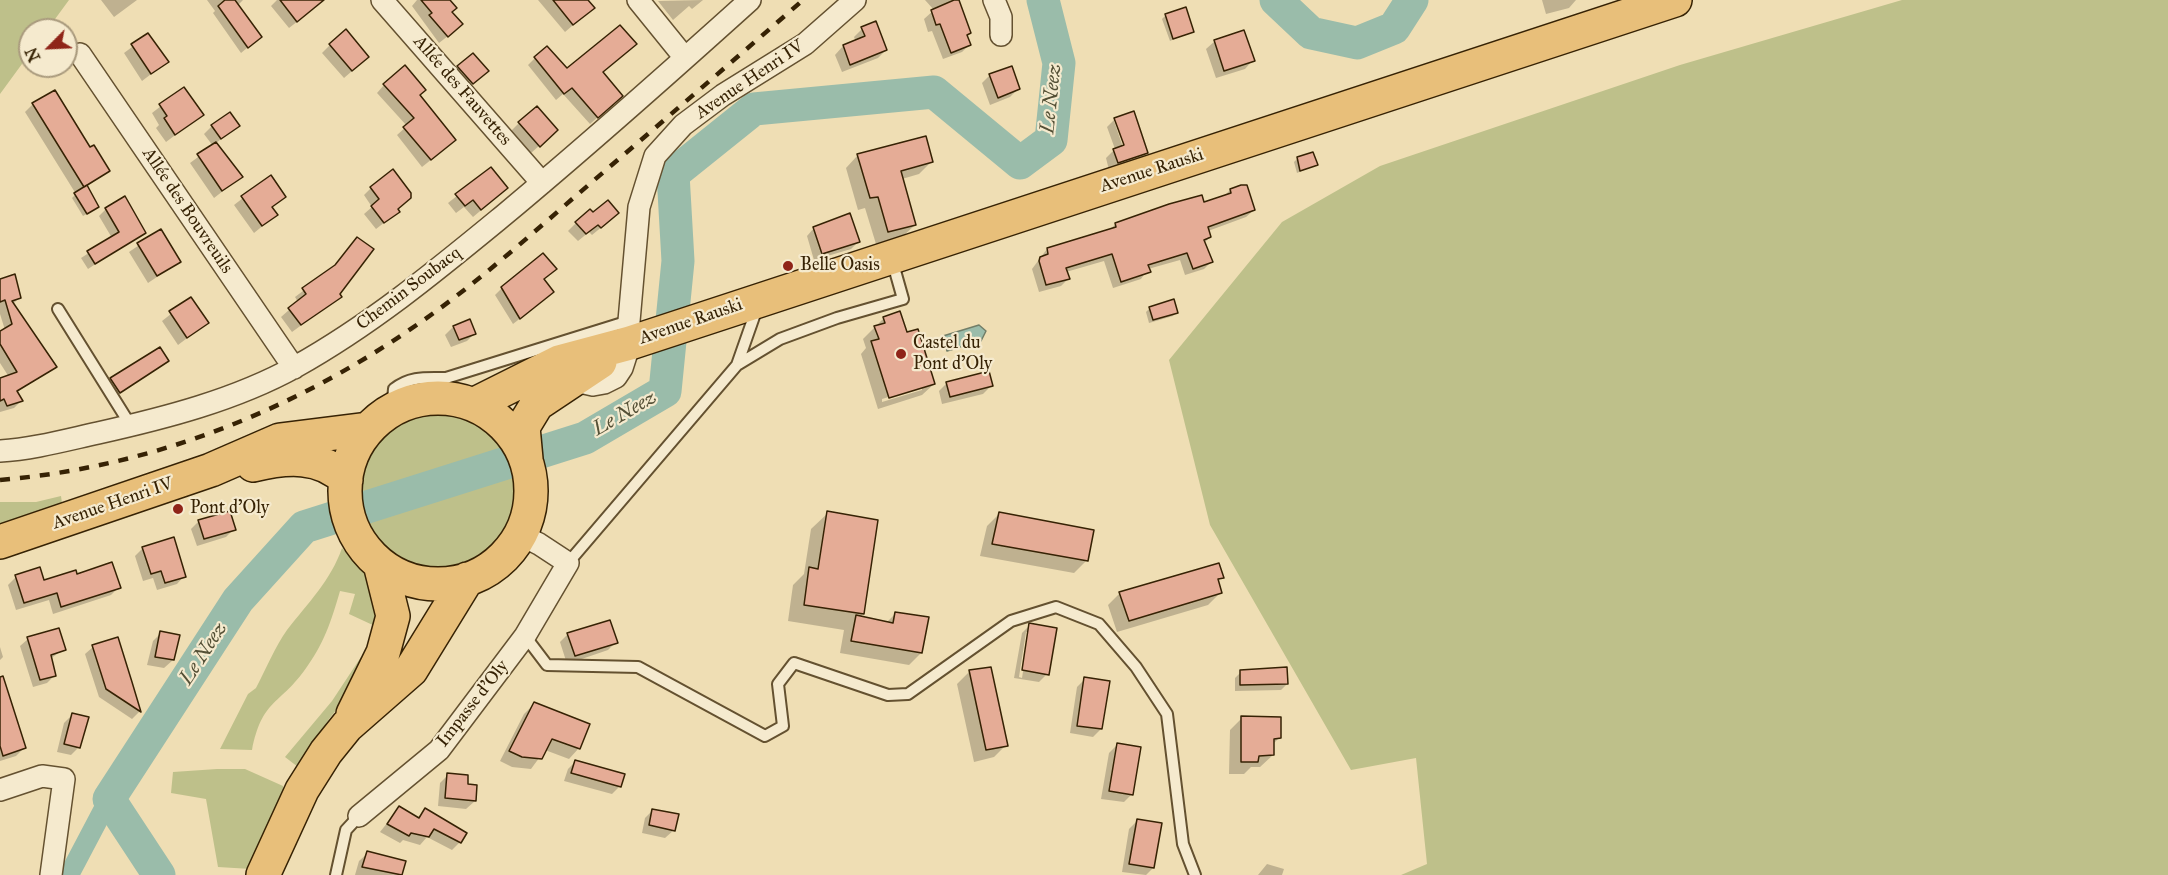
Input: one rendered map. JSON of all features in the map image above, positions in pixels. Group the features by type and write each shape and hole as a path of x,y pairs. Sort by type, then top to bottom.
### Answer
{"main road":[{"name":"Avenue Rauski","path":"483,408 559,362 636,333 724,311 1675,0"},
{"name":"Avenue Rauski","path":"527,464 523,427 537,404 636,333"},
{"path":"347,726 383,653 393,616 371,554 351,525 345,502 346,480 353,453 380,420 434,399 455,399 483,408 512,433 527,464 530,504 521,536 510,551 490,568 466,579 423,582 401,577 371,554"},
{"name":"Avenue Henri IV","path":"0,542 225,465 280,440 380,420"},
{"name":"Avenue Henri IV","path":"225,465 317,460 336,470 346,480"},
{"path":"263,875 302,790 326,752 347,726 411,670 466,579"}],"street":[{"name":"Allée des Fauvettes","path":"382,0 542,183"},
{"path":"638,0 685,58"},
{"name":"Chemin Soubacq","path":"0,451 44,445 131,426 210,403 294,368 380,315 542,183 750,0"},
{"name":"Avenue Henri IV","path":"636,333 639,207 655,156 683,125 723,95 805,44 855,0"},
{"path":"994,0 1001,17 1001,35"},
{"name":"Allée des Bouvreuils","path":"80,54 294,368"},
{"path":"521,536 539,544 568,563"},
{"name":"Impasse d'Oly","path":"359,816 439,750 525,636 568,563"},
{"path":"0,790 42,776 64,779 51,875"}],"lane":[{"path":"568,563 737,365 780,339 837,318 903,299 891,256"},
{"path":"737,365 760,299"},
{"path":"58,309 131,426"},
{"path":"380,420 394,389 404,381 416,378 446,378 596,333 636,333"},
{"path":"596,333 636,333"},
{"path":"525,636 547,665 638,667 765,736 783,726 778,684 794,663 888,695 908,694 1011,621 1056,607 1099,624 1136,667 1167,714 1183,844 1195,875"},
{"name":"Impasse d'Oly","path":"336,875 346,830 359,816"}],"green space":[{"path":"0,0 69,0 56,18 18,18 18,69 0,94"},
{"path":"1902,0 2168,0 2168,875 1401,875 1427,864 1416,758 1351,770 1210,525 1169,360 1282,222 1380,166 1680,65"},
{"path":"439,412 454,413 469,418 483,425 495,435 505,447 512,461 517,476 517,506 512,521 505,535 495,547 483,557 469,564 454,569 439,570 424,569 409,564 395,557 383,547 373,535 366,521 361,506 360,491 361,476 366,461 373,447 383,435 395,425 409,418 424,413"},
{"path":"61,496 62,503 0,524 0,502 36,502"},
{"path":"342,548 375,585 377,627 349,614 355,594 340,591 322,642 304,671 266,712 252,750 220,749 248,694 256,688 287,630 332,571"},
{"path":"361,657 368,662 365,674 329,719 298,767 285,757 332,701"},
{"path":"245,769 283,786 284,791 251,869 218,867 206,799 171,793 173,772"}],"shaded area":[{"path":"979,325 986,331 981,341 947,351 943,336"}],"building":[{"path":"225,0 235,0 262,37 248,48 218,6"},
{"path":"280,0 324,0 297,22"},
{"path":"421,0 450,0 457,8 452,12 463,24 448,37 429,15 432,13"},
{"path":"553,0 588,0 595,8 573,25"},
{"path":"959,0 971,33 967,35 971,45 951,53 940,24 936,25 931,10"},
{"path":"1186,7 1194,32 1173,39 1165,14"},
{"path":"876,21 887,50 850,65 843,45 865,36 861,27"},
{"path":"620,25 637,44 603,72 623,96 598,118 572,88 564,94 534,57 547,46 567,68"},
{"path":"346,29 369,57 352,71 329,44"},
{"path":"1244,30 1255,61 1224,71 1214,40"},
{"path":"148,33 169,62 151,74 131,44"},
{"path":"473,53 489,71 473,84 457,66"},
{"path":"405,65 426,90 420,95 456,140 431,160 403,127 414,118 383,84"},
{"path":"1012,66 1020,89 998,98 989,74"},
{"path":"184,87 204,115 175,135 164,118 167,116 159,104"},
{"path":"55,90 90,147 94,145 110,171 84,187 32,103"},
{"path":"537,106 558,130 540,147 518,122"},
{"path":"1134,111 1148,153 1118,163 1113,149 1124,145 1114,118"},
{"path":"230,112 240,126 221,139 211,125"},
{"path":"926,136 933,162 901,171 916,225 888,232 878,197 870,198 857,154"},
{"path":"216,142 243,177 222,191 197,154"},
{"path":"1313,152 1318,165 1300,171 1297,157"},
{"path":"491,167 508,188 481,210 473,200 465,206 455,194"},
{"path":"393,169 411,193 411,198 398,209 400,212 384,223 371,206 379,199 370,187"},
{"path":"271,175 286,197 272,207 278,215 262,226 241,196"},
{"path":"87,185 99,207 87,214 74,193"},
{"path":"1247,185 1255,210 1208,227 1211,237 1204,240 1213,262 1193,269 1187,253 1148,265 1151,272 1121,282 1112,254 1066,268 1070,279 1046,285 1039,261 1040,257 1048,254 1047,248 1116,227 1115,223 1169,204 1202,195 1204,202 1231,193 1230,189"},
{"path":"125,196 146,233 95,264 87,251 119,232 105,208"},
{"path":"608,200 619,213 601,228 598,225 586,234 575,222 590,209 593,212"},
{"path":"850,213 860,242 822,254 813,227"},
{"path":"161,229 181,262 157,276 137,243"},
{"path":"357,237 374,249 340,294 342,297 301,325 288,308 306,294 302,288 335,265"},
{"path":"543,253 557,269 544,279 554,292 520,319 501,287"},
{"path":"15,274 21,298 12,301 57,367 17,391 23,401 7,406 4,399 0,401 0,378 17,372 0,344 0,331 12,324 5,300 0,302 0,279"},
{"path":"191,297 209,323 187,338 169,311"},
{"path":"1174,299 1178,313 1153,320 1149,307"},
{"name":"Castel du Pont d'Oly","path":"900,311 907,332 918,329 935,384 889,398 871,341 879,339 874,326 885,323 883,317"},
{"path":"470,319 476,334 459,340 453,326"},
{"path":"160,347 169,361 120,393 110,378"},
{"path":"989,371 993,386 950,397 946,382"},
{"path":"230,511 236,530 204,539 198,520"},
{"path":"827,511 878,520 864,614 804,605 809,567 818,569"},
{"path":"999,512 1094,530 1088,561 992,544"},
{"path":"174,537 186,577 165,583 161,571 151,574 142,547"},
{"path":"112,562 121,588 61,607 57,593 24,603 15,575 40,567 44,580 76,570 77,574"},
{"path":"1219,563 1224,578 1218,579 1222,593 1129,621 1119,592"},
{"path":"895,612 929,617 922,653 851,641 856,615 893,623"},
{"path":"610,620 618,643 575,656 567,633"},
{"path":"1029,623 1057,628 1049,675 1022,670"},
{"path":"59,628 66,650 51,655 56,676 40,680 27,637"},
{"path":"160,631 180,635 174,660 155,657"},
{"path":"118,637 141,712 106,689 92,645"},
{"path":"991,667 1008,746 986,750 969,670"},
{"path":"1287,667 1288,684 1240,685 1240,670"},
{"path":"3,676 26,748 3,756 0,746 0,677"},
{"path":"1084,677 1110,681 1102,729 1077,726"},
{"path":"534,702 590,724 580,749 552,739 542,759 522,757 509,751"},
{"path":"72,713 89,717 80,748 64,744"},
{"path":"1241,716 1281,717 1281,738 1274,739 1274,755 1259,756 1258,762 1241,762"},
{"path":"1117,743 1141,747 1133,795 1109,791"},
{"path":"575,760 625,774 621,787 571,773"},
{"path":"447,773 468,775 468,784 477,785 476,801 445,798"},
{"path":"399,806 419,818 425,808 467,833 461,843 434,829 429,837 411,833 409,836 387,824"},
{"path":"652,809 679,814 675,831 649,825"},
{"path":"1137,819 1162,823 1154,868 1129,864"},
{"path":"367,851 406,861 402,875 362,867"}],"waterway":[{"name":"Le Neez","path":"159,875 109,799 238,600 304,527 585,438 665,391 678,261 673,174 754,109 934,92 1020,163 1051,140 1059,63 1043,0"},
{"name":"Le Neez","path":"1276,0 1311,33 1357,43 1394,28 1412,0"},
{"path":"69,875 109,799"}],"railway":[{"path":"0,480 56,473 166,448 219,430 271,408 370,355 441,308 485,273 803,0"}],"place":[{"name":"Belle Oasis","path":"788,266"},
{"name":"Castel du Pont d'Oly","path":"901,354"},
{"name":"Pont d'Oly","path":"178,509"}]}
